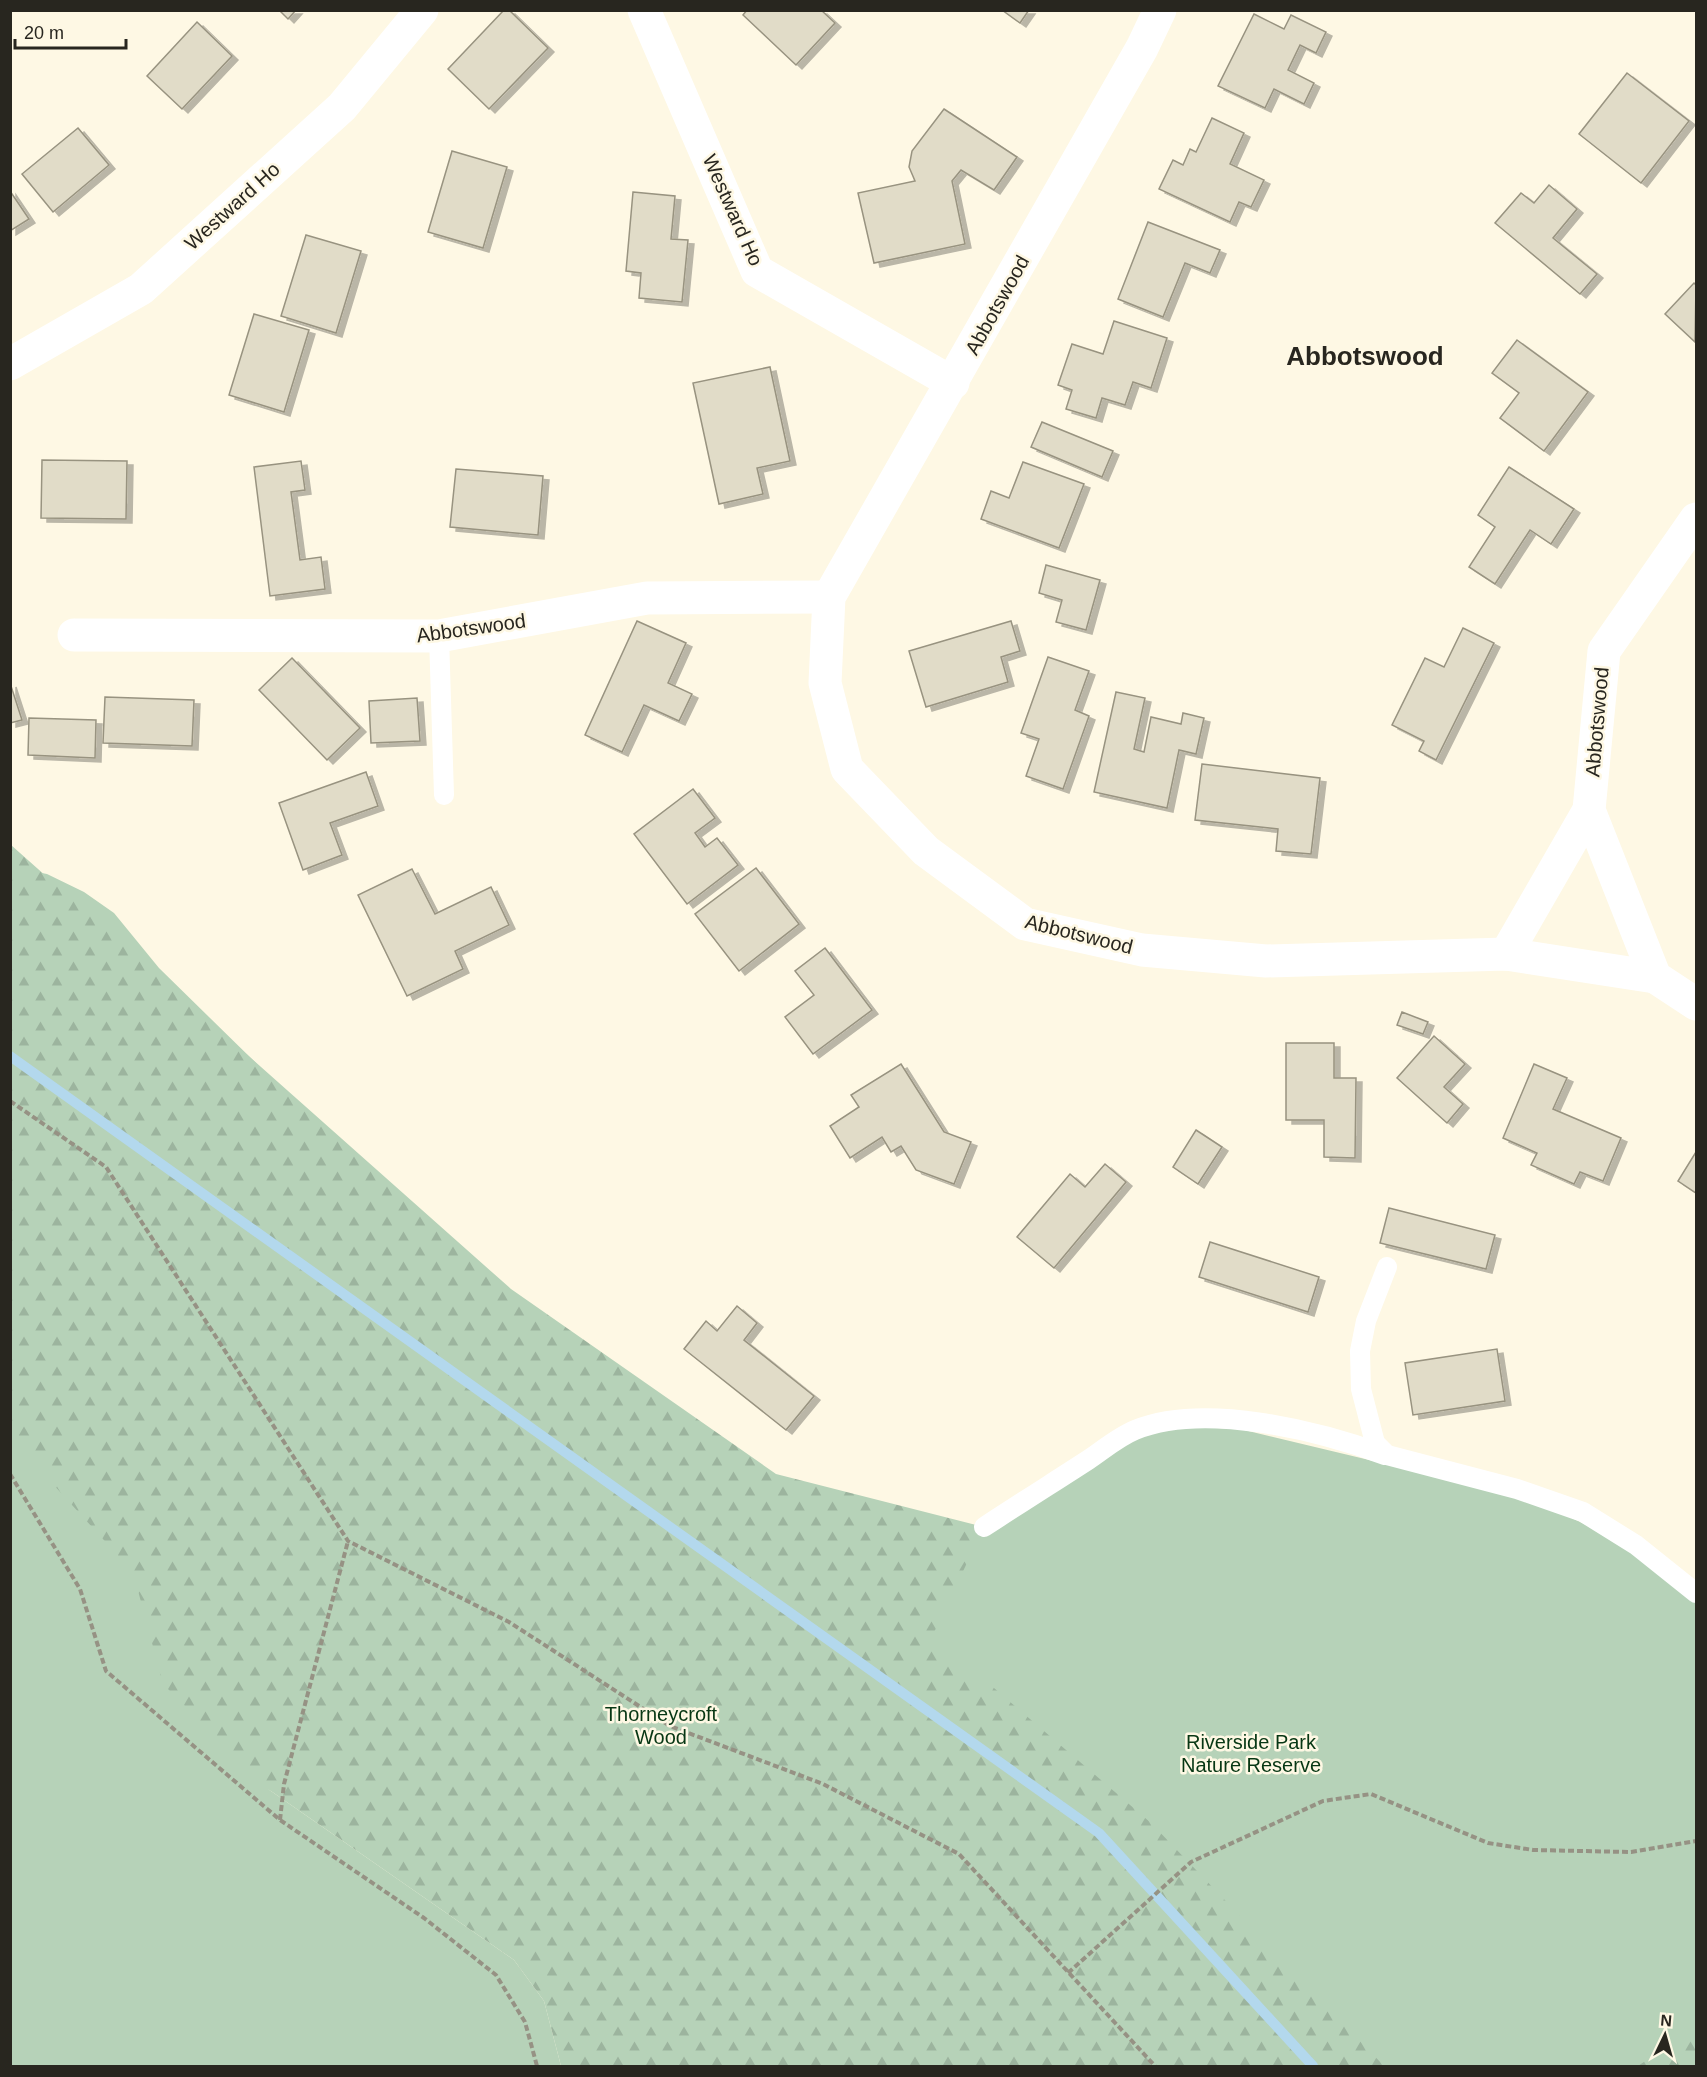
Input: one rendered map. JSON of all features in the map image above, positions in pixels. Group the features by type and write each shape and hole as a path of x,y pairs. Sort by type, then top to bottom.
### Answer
{"street":[{"name":"Westward Ho","path":"10,364 141,289 342,107 422,10"},
{"name":"Westward Ho","path":"644,10 758,271 953,383"},
{"name":"Abbotswood","path":"1160,10 1142,48 829,597 825,683 847,769 926,851 1025,924 1142,950 1266,961 1506,954 1655,977 1696,1004"},
{"name":"Abbotswood","path":"1506,954 1589,810 1604,651 1696,519"},
{"name":"Abbotswood","path":"74,635 439,636 647,598 829,597"},
{"name":"Abbotswood","path":"1589,810 1655,977"}],"lane":[{"path":"439,636 444,795"},
{"path":"1387,1267 1366,1321 1360,1351 1361,1389 1375,1443 1387,1455"},
{"path":"984,1527 1132,1431 1179,1418 1206,1418 1306,1432 1345,1440 1387,1455 1517,1489 1582,1512 1636,1545 1696,1593"}],"path":[{"path":"10,1101 105,1167 348,1541 509,1622 670,1726 823,1784 959,1854 1155,2067"},
{"path":"10,1474 80,1589 106,1671 280,1820 424,1918 496,1975 525,2022 537,2067"},
{"path":"280,1820 284,1784 348,1541"},
{"path":"1068,1973 1191,1862 1323,1801 1371,1794 1488,1843 1533,1850 1631,1852 1696,1841"}],"green space":[{"name":"Thorneycroft Wood","path":"11,845 511,1289 776,1474 984,1527 928,1645 994,1688 1151,1823 1384,2066 561,2066 544,2001 514,1960 268,1789 163,1684 133,1572 11,1438"},
{"name":"Riverside Park Nature Reserve","path":"10,867 47,874 84,892 114,913 159,968 259,1066 279,1104 722,1475 984,1527 1101,1440 1190,1427 1240,1429 1503,1492 1551,1508 1601,1532 1661,1574 1696,1602 1696,2066 786,2066 268,1789 514,1960 544,2001 561,2066 11,2066"},
{"path":"1696,2026 1696,2066 1638,2066"}],"building":[{"path":"279,10 296,10 288,19"},
{"path":"504,10 509,10 548,48 489,109 448,69"},
{"path":"747,10 821,10 835,23 796,65 743,15"},
{"path":"1002,10 1029,10 1020,23"},
{"path":"1254,14 1284,29 1291,15 1326,32 1316,53 1300,45 1288,70 1314,83 1304,104 1274,89 1265,108 1218,86"},
{"path":"197,22 232,56 182,109 147,76"},
{"path":"1627,73 1689,121 1641,183 1579,134"},
{"path":"944,109 1017,157 994,190 961,170 952,181 965,244 874,263 858,193 915,181 909,167 912,151"},
{"path":"1212,118 1244,133 1230,164 1264,180 1251,207 1239,202 1230,222 1159,189 1173,160 1183,165 1190,149 1196,152"},
{"path":"78,128 109,165 53,212 22,174"},
{"path":"452,151 507,167 483,248 428,232"},
{"path":"1549,185 1577,209 1553,238 1597,274 1580,294 1495,223 1521,193 1534,203"},
{"path":"10,191 29,219 10,231"},
{"path":"633,192 675,196 671,239 688,240 682,302 639,298 641,273 626,271"},
{"path":"1148,222 1220,250 1210,273 1185,263 1163,317 1118,299"},
{"path":"306,235 361,251 336,333 281,316"},
{"path":"1694,283 1696,285 1695,342 1665,314"},
{"path":"254,314 309,330 284,412 229,395"},
{"path":"1114,321 1167,338 1151,388 1133,382 1125,405 1102,398 1096,418 1066,409 1072,390 1058,385 1072,344 1103,354"},
{"path":"1517,340 1588,392 1544,451 1500,418 1519,393 1492,373"},
{"path":"770,367 790,461 757,468 763,494 719,504 693,383"},
{"path":"1042,422 1113,451 1102,477 1031,447"},
{"path":"42,460 127,461 126,519 41,518"},
{"path":"301,461 305,490 291,492 300,560 321,557 325,589 270,596 254,467"},
{"path":"1023,462 1084,484 1059,548 981,519 991,491 1009,498"},
{"path":"1509,467 1574,509 1551,544 1530,530 1495,584 1469,567 1495,527 1478,515"},
{"path":"456,469 543,476 538,535 450,527"},
{"path":"1046,565 1100,580 1086,630 1056,622 1062,600 1039,593"},
{"path":"637,621 686,643 668,683 692,694 679,721 644,705 622,752 585,735"},
{"path":"1011,621 1020,651 1001,657 1008,682 926,707 909,651"},
{"path":"1463,628 1494,643 1436,760 1419,751 1424,741 1392,725 1425,658 1444,667"},
{"path":"1048,657 1089,671 1075,710 1089,716 1063,789 1026,776 1039,739 1021,733"},
{"path":"292,658 360,728 327,760 259,690"},
{"path":"10,683 22,720 10,723"},
{"path":"1116,692 1145,698 1134,749 1144,752 1151,717 1181,724 1183,713 1204,718 1196,754 1179,750 1167,808 1094,792"},
{"path":"105,697 194,700 192,746 103,743"},
{"path":"417,698 420,741 371,743 369,701"},
{"path":"29,718 96,720 95,758 28,755"},
{"path":"1202,764 1320,778 1311,854 1276,851 1278,829 1195,820"},
{"path":"366,772 378,806 330,823 342,855 303,870 279,803"},
{"path":"693,789 715,818 695,833 705,847 717,838 738,865 687,904 634,834"},
{"path":"756,868 799,924 739,971 695,914"},
{"path":"412,869 435,914 491,887 509,925 455,951 463,969 407,996 358,895"},
{"path":"825,948 872,1010 813,1054 785,1017 814,995 795,971"},
{"path":"1402,1012 1428,1022 1423,1034 1397,1025"},
{"path":"1434,1036 1465,1064 1444,1087 1463,1104 1447,1123 1397,1078"},
{"path":"1286,1043 1334,1043 1334,1078 1356,1078 1355,1158 1324,1157 1324,1120 1286,1120"},
{"path":"901,1064 944,1132 971,1142 954,1184 916,1170 901,1146 891,1152 882,1137 850,1158 830,1126 859,1107 851,1095"},
{"path":"1534,1064 1567,1078 1553,1109 1621,1138 1603,1181 1580,1172 1574,1184 1531,1165 1537,1153 1503,1138"},
{"path":"1196,1130 1222,1147 1198,1184 1173,1167"},
{"path":"1696,1152 1696,1193 1678,1181"},
{"path":"1105,1164 1126,1182 1054,1268 1017,1237 1070,1174 1085,1187"},
{"path":"1389,1208 1495,1235 1486,1269 1380,1243"},
{"path":"1210,1242 1319,1277 1308,1312 1199,1277"},
{"path":"737,1306 757,1323 744,1340 814,1396 786,1430 684,1349 706,1321 717,1331"},
{"path":"1497,1349 1505,1401 1413,1415 1405,1363"}],"waterway":[{"path":"10,1056 1099,1833 1313,2066"}],"district":[{"name":"Abbotswood","path":"1365,356"}]}
